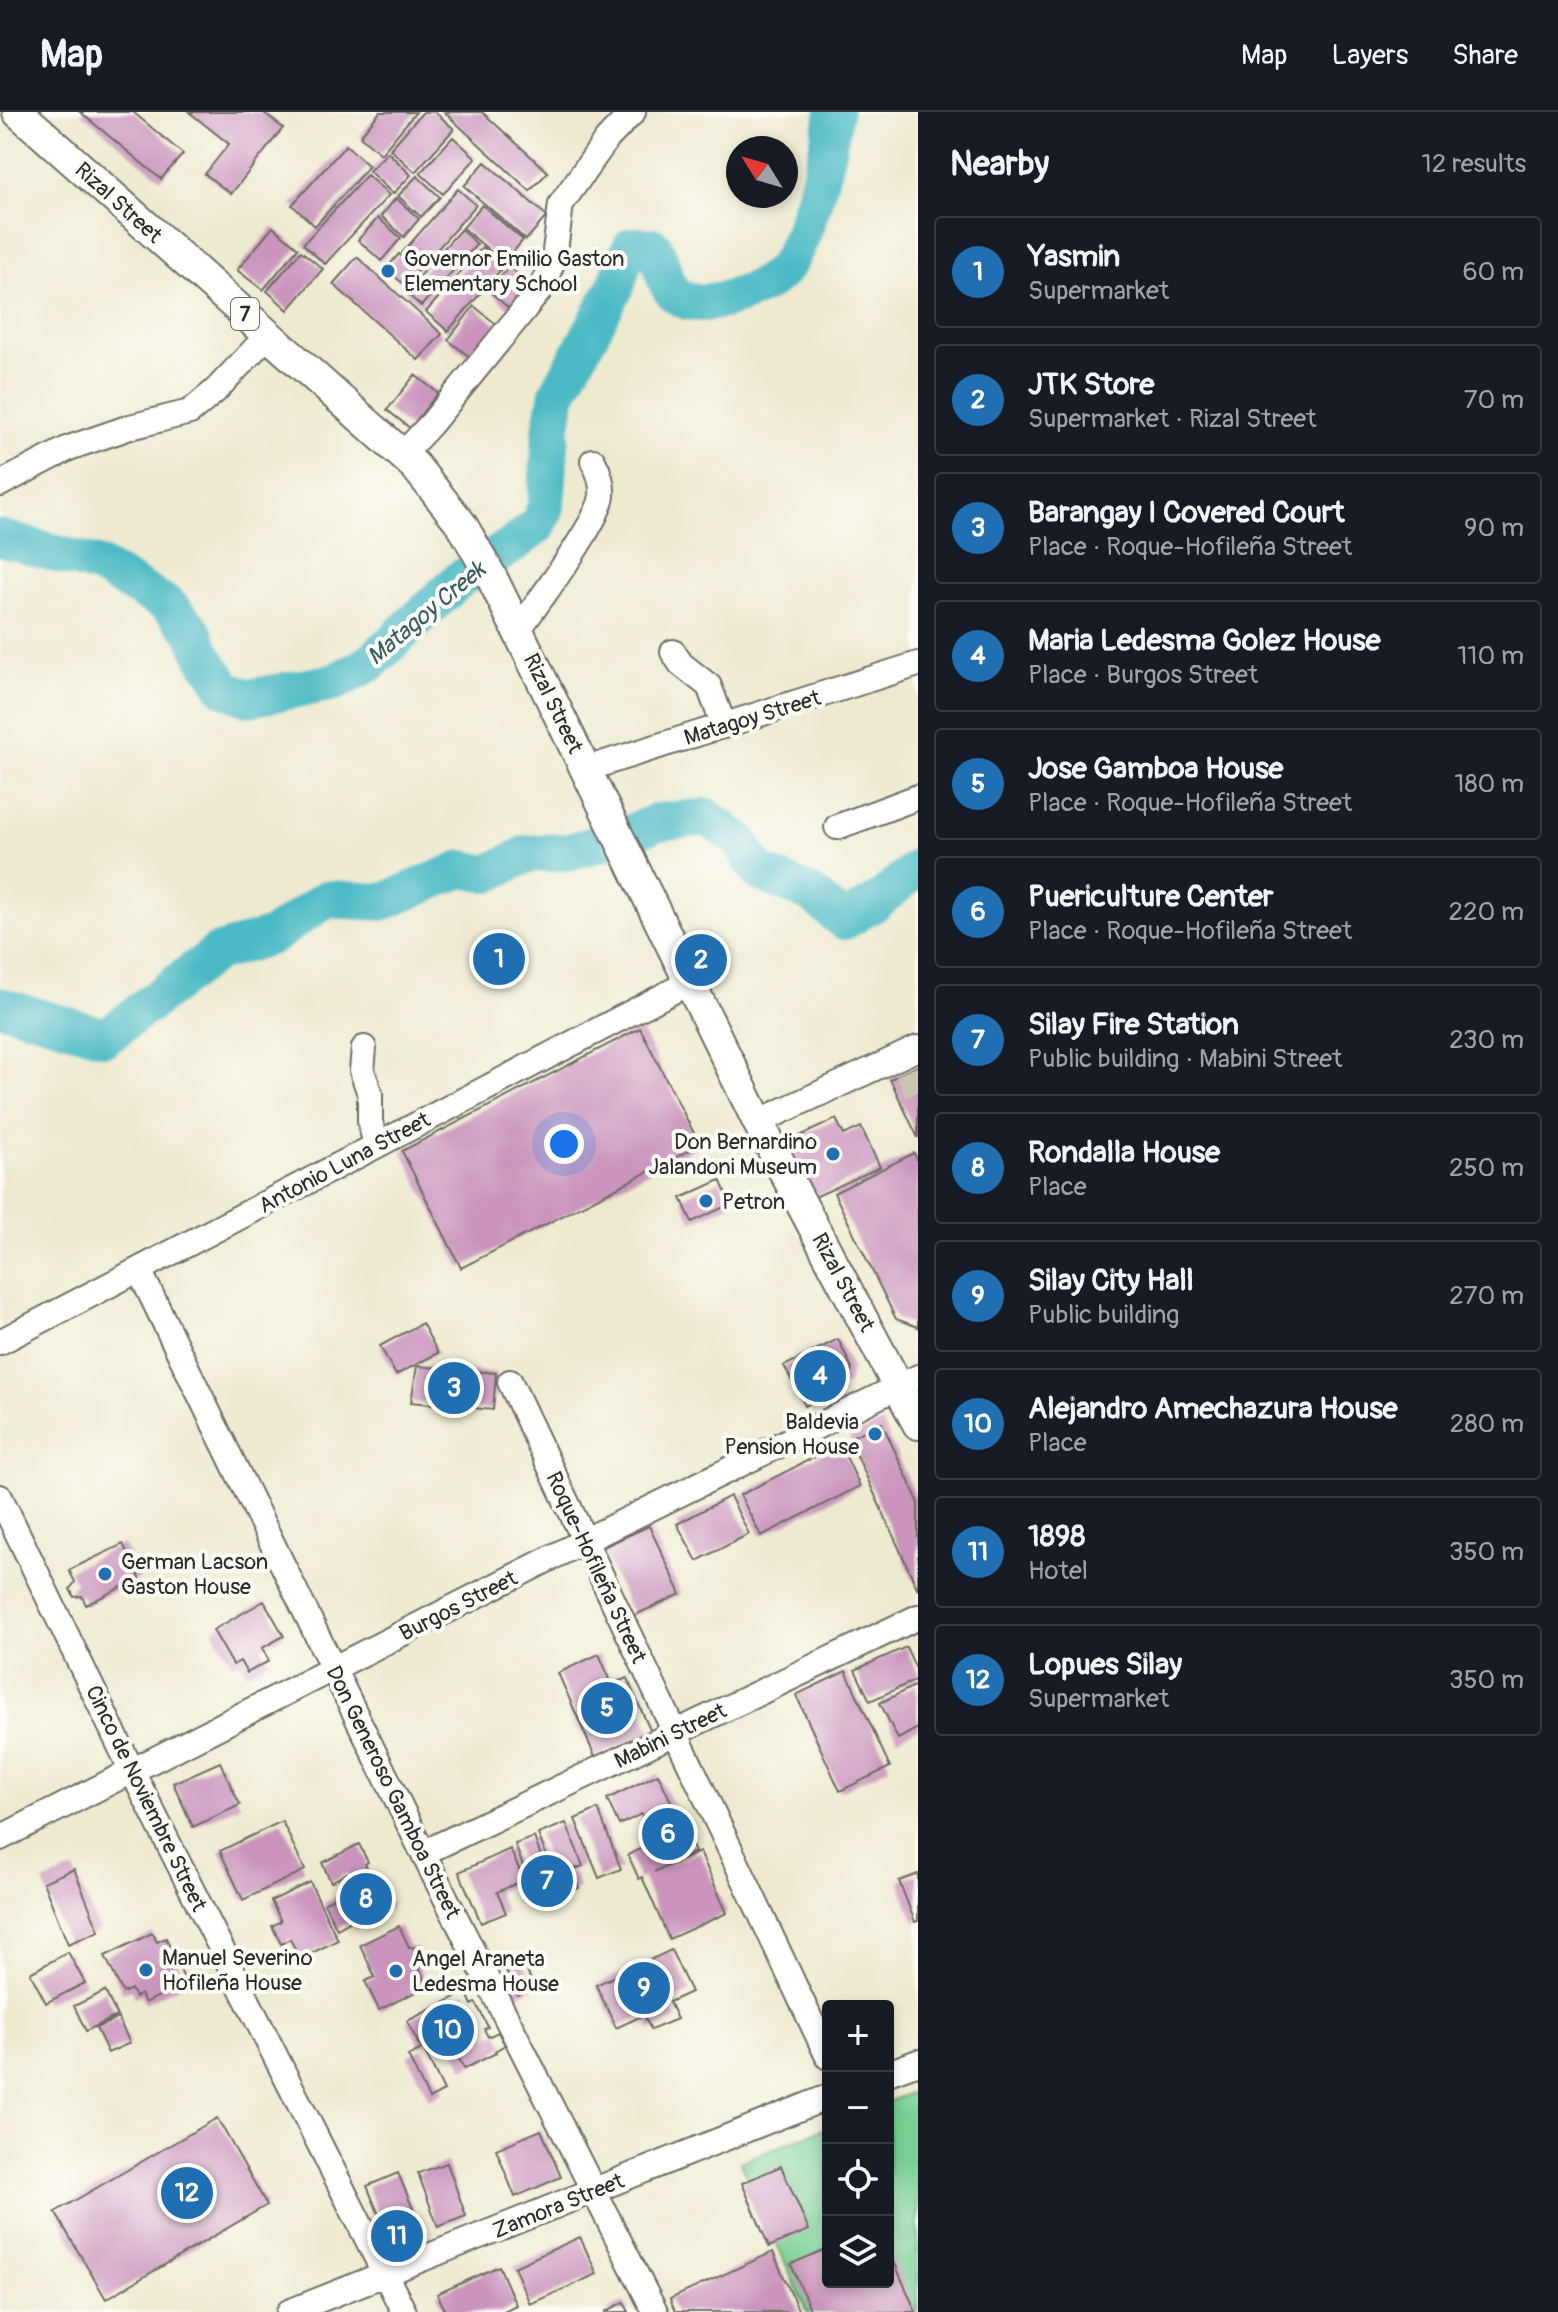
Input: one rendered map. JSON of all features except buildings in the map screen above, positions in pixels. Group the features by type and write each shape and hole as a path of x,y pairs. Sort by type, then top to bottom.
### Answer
{"main road":[{"name":"Rizal Street","path":"18,112 422,474 462,525 519,629 758,1122 909,1382 918,1424"}],"street":[{"path":"401,456 431,424 540,290 554,259 561,204 607,139 633,112"},
{"path":"0,484 69,448 130,427 190,412 215,391 268,335"},
{"path":"519,629 551,586 590,524 602,497 599,471 593,461"},
{"path":"673,652 681,664 709,686 724,726"},
{"name":"Matagoy Street","path":"586,769 918,664"},
{"path":"837,827 918,797"},
{"name":"Antonio Luna Street","path":"0,1342 688,983"},
{"path":"364,1048 362,1071 370,1094 370,1121 376,1146"},
{"path":"758,1122 908,1059"},
{"name":"Don Generoso Gamboa Street","path":"139,1270 423,1853 655,2312"},
{"name":"Roque-Hofileña Street","path":"510,1382 822,2044"},
{"name":"Burgos Street","path":"0,1838 584,1541 909,1382"},
{"name":"Cinco de Noviembre Street","path":"0,1497 132,1771 404,2312"},
{"name":"Mabini Street","path":"423,1853 918,1617"},
{"path":"891,2072 918,2062"},
{"name":"Zamora Street","path":"289,2312 822,2099"}],"green space":[{"path":"918,2090 918,2312 807,2312 741,2162 822,2129 822,2288 894,2288 894,2100"}],"waterway":[{"name":"Matagoy Creek","path":"0,538 97,565 168,605 193,631 203,655 225,688 248,698 335,682 370,663 460,579 538,525 546,507 551,430 558,393 616,286 632,246 653,246 671,290 693,302 711,302 737,296 779,274 789,262 807,222 834,112"},
{"path":"0,1006 106,1037 216,953 272,936 326,899 383,902 462,869 488,874 527,854 568,852 619,838 657,822 707,817 740,841 759,872 811,894 844,921 878,901 918,867"}],"tunnel":[{"path":"907,1071 918,1096"}],"place":[{"name":"Governor Emilio Gaston Elementary School","path":"388,271"},
{"name":"Yasmin","path":"499,959"},
{"name":"JTK Store","path":"701,960"},
{"name":"Don Bernardino Jalandoni Museum","path":"833,1154"},
{"name":"Petron","path":"706,1201"},
{"name":"Maria Ledesma Golez House","path":"820,1376"},
{"name":"Barangay I Covered Court","path":"454,1388"},
{"name":"Baldevia Pension House","path":"875,1434"},
{"name":"German Lacson Gaston House","path":"105,1574"},
{"name":"Jose Gamboa House","path":"607,1708"},
{"name":"Puericulture Center","path":"668,1834"},
{"name":"Silay Fire Station","path":"547,1881"},
{"name":"Rondalla House","path":"366,1899"},
{"name":"Manuel Severino Hofileña House","path":"146,1970"},
{"name":"Angel Araneta Ledesma House","path":"396,1971"},
{"name":"Silay City Hall","path":"644,1988"},
{"name":"Alejandro Amechazura House","path":"448,2030"},
{"name":"Lopues Silay","path":"187,2193"},
{"name":"1898","path":"397,2236"}]}
